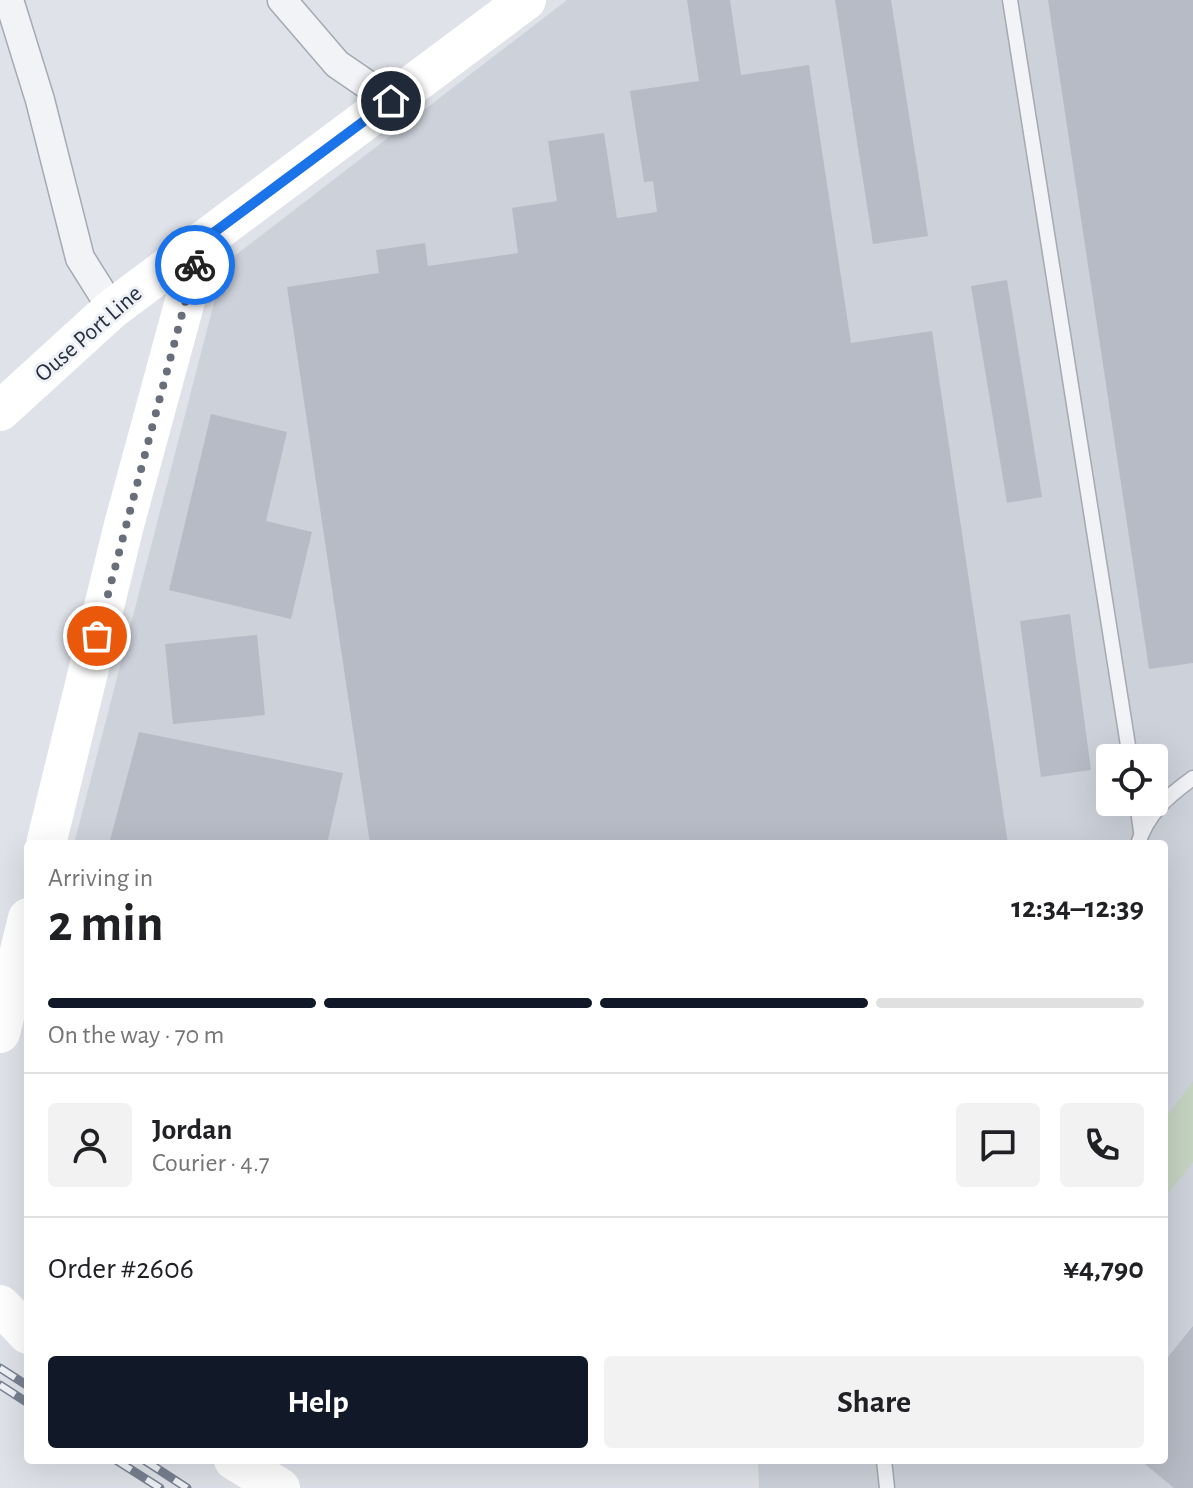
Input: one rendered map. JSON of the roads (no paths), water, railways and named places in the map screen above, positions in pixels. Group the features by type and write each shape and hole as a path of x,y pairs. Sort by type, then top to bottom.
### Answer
{"street":[{"path":"9,0 40,100 80,258 112,309"},
{"path":"282,0 337,64 391,101"},
{"name":"Ouse Port Line","path":"0,411 112,309 391,101 505,7"},
{"path":"47,840 124,525 201,242"},
{"path":"0,1033 24,934"},
{"path":"0,1305 24,1330"},
{"path":"241,1464 280,1488"}],"lane":[{"path":"1010,0 1128,744"},
{"path":"1140,838 1163,799 1193,778"},
{"path":"1138,816 1140,838"},
{"path":"884,1464 887,1488"}],"railway":[{"path":"0,1368 24,1383"},
{"path":"0,1385 24,1400"},
{"path":"122,1464 160,1488"},
{"path":"150,1464 187,1488"}]}
